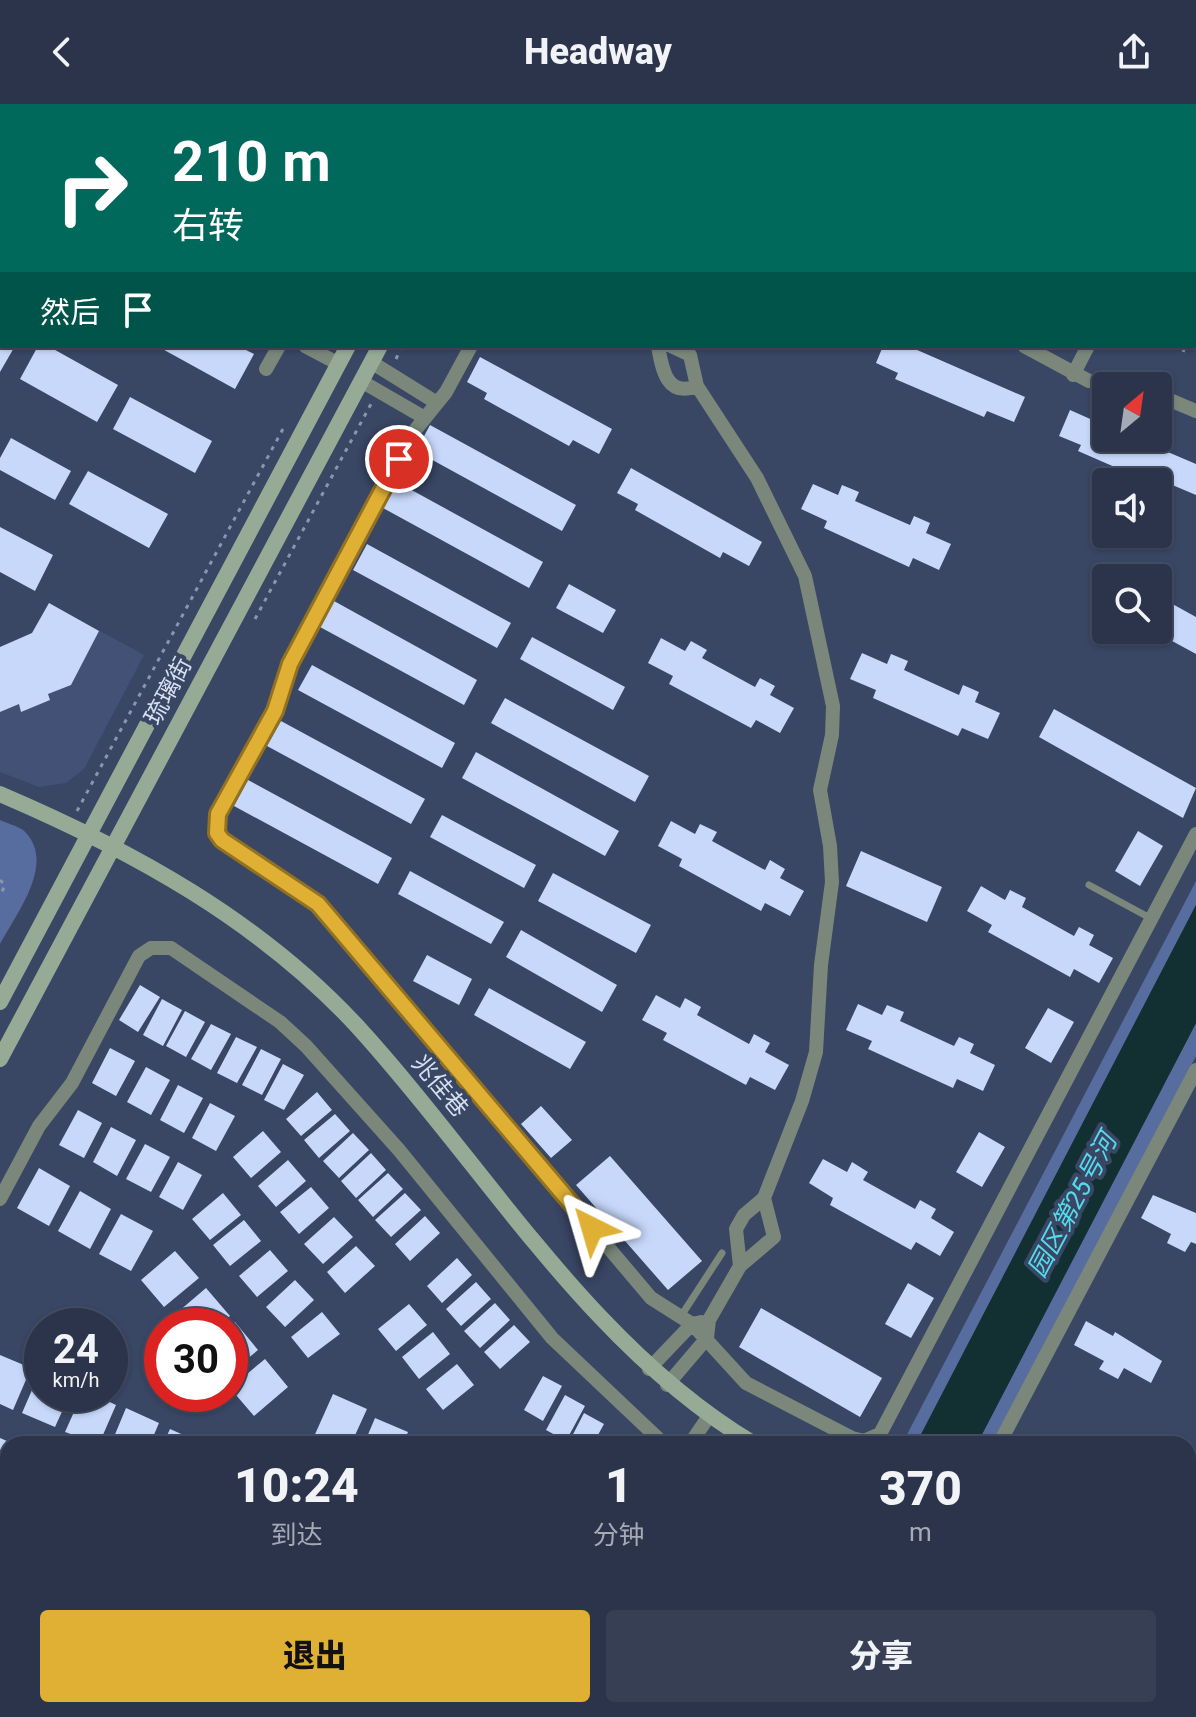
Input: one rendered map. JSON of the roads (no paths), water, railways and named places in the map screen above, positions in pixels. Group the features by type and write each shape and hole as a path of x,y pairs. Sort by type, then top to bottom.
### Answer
{"main road":[{"name":"琉璃街","path":"0,1059 379,348"},
{"name":"琉璃街","path":"0,1002 341,352"},
{"name":"兆佳巷","path":"0,794 89,834 191,891 315,984 416,1094 586,1301 649,1369 709,1416 741,1436"}],"street":[{"path":"266,369 278,348"},
{"path":"317,348 341,352"},
{"path":"470,348 437,403 412,434 290,664 275,711 218,814 217,833 222,840 318,904 651,1298 686,1320 707,1338 729,1369 746,1383 848,1436"},
{"path":"658,348 668,382 682,388 697,386"},
{"path":"1073,375 1087,348"},
{"path":"697,350 697,386 757,478 790,539 814,603 833,706 832,735 820,790 832,882 821,965 816,1052 802,1101 764,1198 744,1215 736,1229 740,1266"},
{"path":"1050,352 1073,375 1092,381"},
{"path":"371,362 437,403"},
{"path":"361,381 425,418"},
{"path":"1172,401 1196,411"},
{"path":"875,1436 880,1434 1196,834"},
{"path":"0,1199 39,1126 72,1083 139,956 151,948 171,948 280,1022 306,1046 399,1150 552,1338 656,1436"},
{"path":"1003,1436 1196,1070"},
{"path":"667,1385 707,1338 709,1320 740,1266 774,1237 764,1198"},
{"path":"686,1320 709,1320"},
{"path":"649,1369 686,1320"},
{"path":"695,1436 709,1416"}],"lane":[{"path":"1089,885 1152,919"},
{"path":"686,1320 722,1253"}],"water":[{"name":"园区第25号河","path":"1196,905 1196,1023 981,1436 920,1436"}]}
